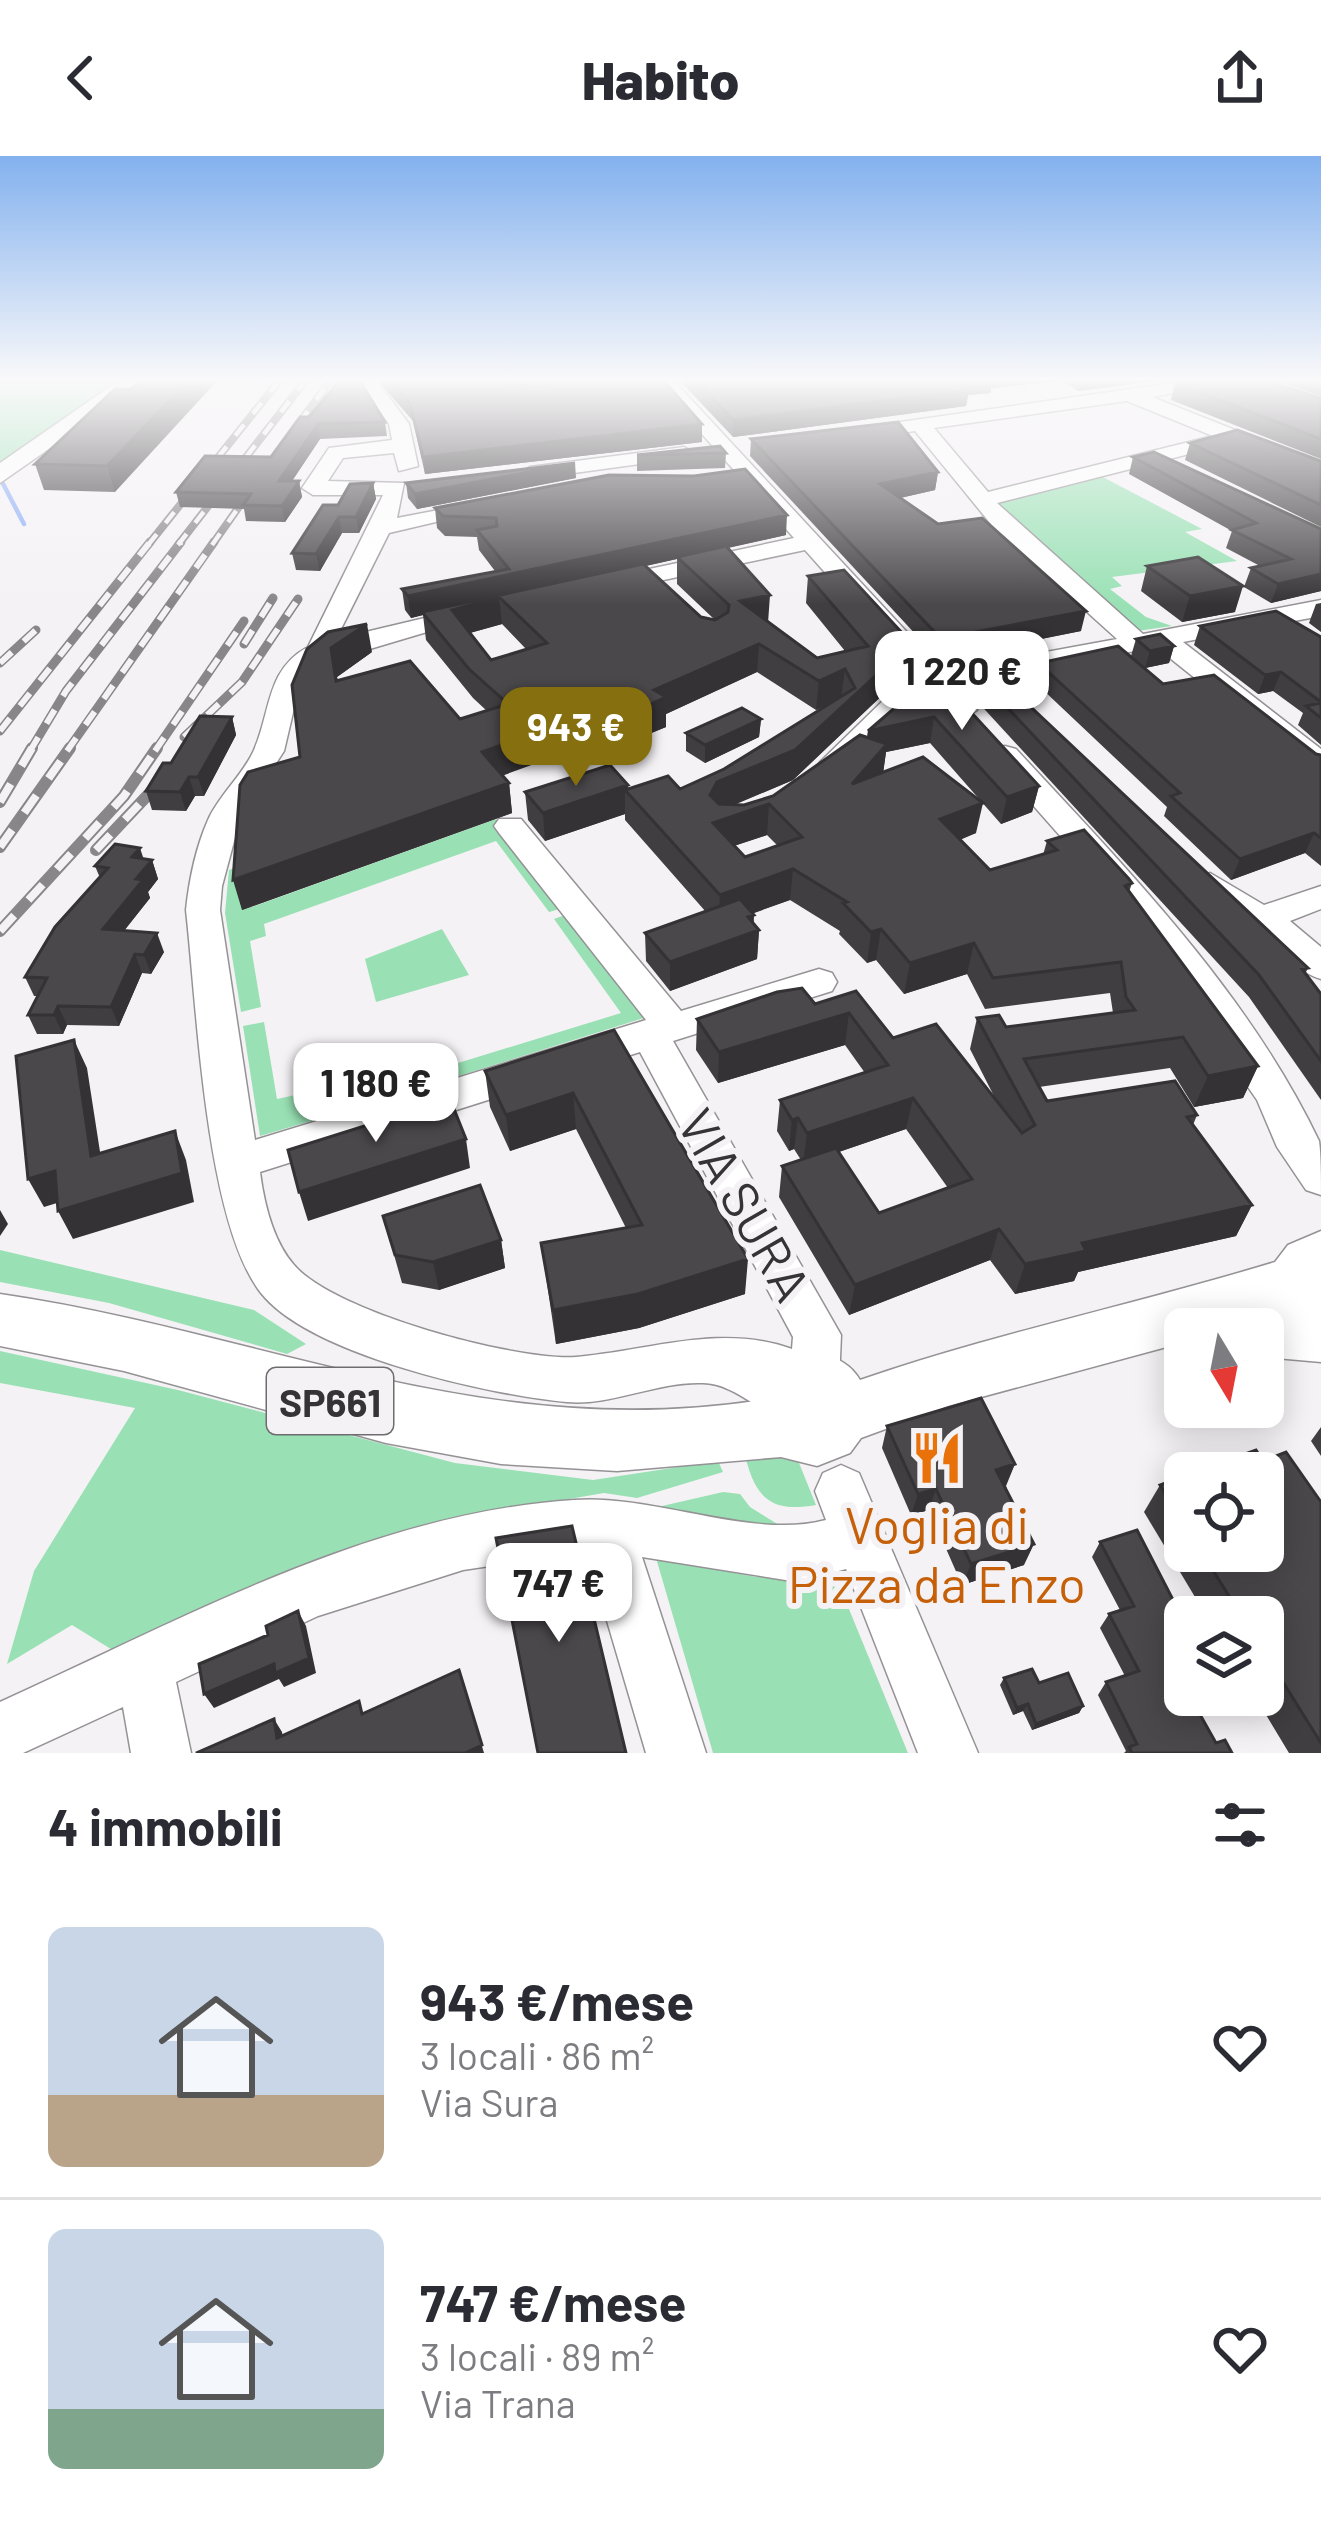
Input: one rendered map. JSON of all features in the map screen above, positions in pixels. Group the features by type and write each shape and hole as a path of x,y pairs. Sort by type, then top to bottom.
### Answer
{"main road":[{"path":"3,473 28,456"},
{"name":"SP661","path":"0,1320 71,1329 333,1401 470,1431 600,1443 815,1410 1164,1329"}],"street":[{"path":"332,456 313,488 409,487"},
{"path":"371,456 380,481 409,487"},
{"path":"323,650 320,644 380,528 409,487 401,456"},
{"path":"550,495 669,456"},
{"path":"740,456 751,477 1135,899 1275,1095 1292,1135 1321,1178"},
{"path":"947,456 1021,542 1321,764"},
{"path":"985,499 1150,456 1189,475"},
{"path":"1276,456 1321,472"},
{"path":"511,475 611,473 650,482"},
{"path":"713,482 751,477"},
{"path":"380,528 510,502"},
{"path":"586,590 809,542"},
{"path":"649,576 680,606"},
{"path":"1232,593 1305,637"},
{"path":"503,608 323,650 306,659 285,686 269,751 224,819 203,910 249,1226 278,1280 301,1299 369,1335 429,1354 571,1380 706,1360 815,1410 948,1753"},
{"path":"806,791 906,694 937,681 1321,608"},
{"path":"987,670 1023,702"},
{"name":"VIA SURA","path":"510,826 660,1029 818,1335 815,1410"},
{"path":"1183,858 1233,907 1264,918 1321,966"},
{"path":"1264,918 1321,897"},
{"path":"238,1162 819,982"},
{"path":"1275,1095 1321,1133"},
{"path":"0,1733 311,1590 463,1543 606,1527 798,1555 852,1515"},
{"path":"606,1527 676,1753"},
{"path":"144,1666 160,1753"}],"green space":[{"path":"0,456 20,456 0,469"},
{"path":"1099,475 1202,529 1185,532 1237,561 1112,577 1122,586 1110,589 1146,617 1172,626 1137,631 994,502"},
{"path":"496,819 563,908 549,912 496,841 264,924 266,936 250,941 261,1007 241,1012 225,913 229,870 246,863 243,902 252,907"},
{"path":"568,914 647,1017 449,1079 445,1067 621,1013 554,919"},
{"path":"442,929 469,975 376,1002 365,959"},
{"path":"264,1022 277,1099 300,1094 306,1110 422,1074 427,1087 260,1136 243,1026"},
{"path":"0,1250 254,1310 306,1344 287,1354 109,1303 0,1282"},
{"path":"0,1351 178,1390 455,1463 593,1480 718,1461 723,1472 637,1498 604,1493 500,1511 119,1654 72,1625 7,1664 34,1571 135,1408 0,1383"},
{"path":"743,1448 797,1458 816,1505 785,1506 765,1497 752,1478"},
{"path":"723,1492 740,1494 750,1507 787,1530 659,1512 662,1506"},
{"path":"656,1558 756,1577 835,1575 908,1753 713,1753"}],"building":[{"path":"44,456 117,456 107,466 35,464"},
{"path":"205,456 296,456 279,481 299,481 282,506 243,505 251,494 176,492"},
{"path":"767,456 925,456 938,472 880,484 938,524 982,518 1086,611 965,634 972,641 948,646"},
{"path":"1162,456 1321,529 1321,574 1278,584 1251,568 1291,559 1232,530 1256,523 1133,457"},
{"path":"1216,456 1306,456 1321,461 1321,505"},
{"path":"575,463 415,494 406,483"},
{"path":"745,469 787,515 408,596 402,589 509,569 477,530 497,526 496,518 443,516 435,508 609,475 694,476"},
{"path":"373,483 356,517 339,517 316,554 292,553 323,505 338,505 350,484"},
{"path":"726,546 770,595 740,601 817,658 868,646 808,576 844,570 916,648 897,656 795,750 717,782 710,795 719,804 744,805 773,796 860,735 887,744 852,784 923,757 983,803 940,819 990,870 1057,850 1047,841 1084,830 1132,883 1125,886 1258,1066 1208,1076 1183,1037 1024,1059 1047,1101 1175,1081 1197,1115 1187,1117 1252,1205 1082,1243 1086,1251 1025,1264 999,1229 855,1285 782,1166 836,1148 879,1213 972,1179 913,1098 807,1133 798,1118 792,1120 780,1100 888,1065 849,1013 719,1052 697,1019 777,992 802,988 815,1004 856,991 893,1038 936,1024 1022,1133 1035,1125 977,1018 999,1015 1006,1027 1135,1010 1126,997 1121,962 993,978 974,943 910,963 881,929 871,932 843,903 847,902 793,869 720,895 625,790 668,776 680,789 724,769 855,688 845,669 819,681 759,644 654,690 666,697 644,707 632,699 482,752 509,783 233,880 240,785 248,772 300,757 292,685 307,649 328,632 367,624 331,648 336,681 410,661 460,719 508,704 469,669 422,612 643,564 701,617 715,620 728,612 729,605 677,557","holes":["499,597 547,643 491,660 452,610","769,804 802,837 745,857 713,823"]},
{"path":"1198,557 1243,586 1190,596 1147,566"},
{"path":"1276,611 1321,637 1321,702 1281,672 1265,675 1200,626"},
{"path":"1160,634 1174,646 1150,651 1136,639"},
{"path":"1118,646 1163,684 1214,675 1321,755 1321,838 1314,833 1240,859 1171,796 1180,793 1045,669 1040,674 1030,665"},
{"path":"985,664 1308,968 1302,969 1321,994 1321,1061 1259,975 969,667"},
{"path":"935,673 1039,786 1007,797 934,717 868,731"},
{"path":"1321,703 1321,718 1306,706"},
{"path":"742,708 761,719 705,745 686,733"},
{"path":"200,716 232,717 198,777 189,777 180,792 146,791 163,763 171,763"},
{"path":"610,765 628,785 543,813 525,792"},
{"path":"115,844 140,848 132,857 152,860 136,879 143,880 103,929 157,933 144,955 135,954 111,1007 58,1006 54,1015 28,1015 47,978 25,977 55,927 108,868 95,866"},
{"path":"740,899 759,930 670,962 645,933"},
{"path":"614,1030 748,1259 638,1294 553,1310 541,1243 642,1225 573,1093 506,1115 485,1071"},
{"path":"74,1040 91,1156 175,1131 182,1173 58,1211 55,1171 28,1179 16,1056"},
{"path":"450,1099 466,1139 299,1192 288,1150"},
{"path":"480,1185 501,1240 433,1262 395,1255 383,1216"},
{"path":"981,1398 1015,1464 996,1470 1034,1544 971,1564 936,1489 918,1494 887,1426"},
{"path":"1286,1452 1321,1502 1321,1743 1284,1684 1284,1596 1229,1596 1214,1572 1284,1572"},
{"path":"572,1526 626,1753 538,1753 496,1538"},
{"path":"1137,1530 1171,1596 1164,1596 1164,1716 1201,1716 1216,1743 1225,1740 1232,1753 1132,1753 1129,1747 1137,1744 1106,1682 1139,1671 1109,1614 1134,1606 1100,1542"},
{"path":"298,1611 309,1658 275,1673 274,1664 204,1694 199,1664 268,1635 266,1626"},
{"path":"1032,1669 1039,1683 1068,1673 1083,1706 1036,1724 1028,1704 1017,1708 1004,1678"},
{"path":"459,1670 482,1745 465,1753 196,1753 274,1719 277,1738 359,1701 362,1714"}],"waterway":[{"path":"0,478 24,524"}],"railway":[{"path":"148,545 219,456"},
{"path":"178,545 247,456"},
{"path":"212,545 255,484"},
{"path":"0,731 150,542"},
{"path":"30,751 66,691 181,542"},
{"path":"67,751 214,542"},
{"path":"244,644 273,598"},
{"path":"184,737 242,682 298,599"},
{"path":"155,751 244,621"},
{"path":"0,663 36,630"},
{"path":"0,802 32,748"},
{"path":"0,847 70,748"},
{"path":"0,931 124,796 157,748"},
{"path":"96,850 161,781"}],"place":[{"name":"Voglia di Pizza da Enzo","path":"937,1458"}]}
